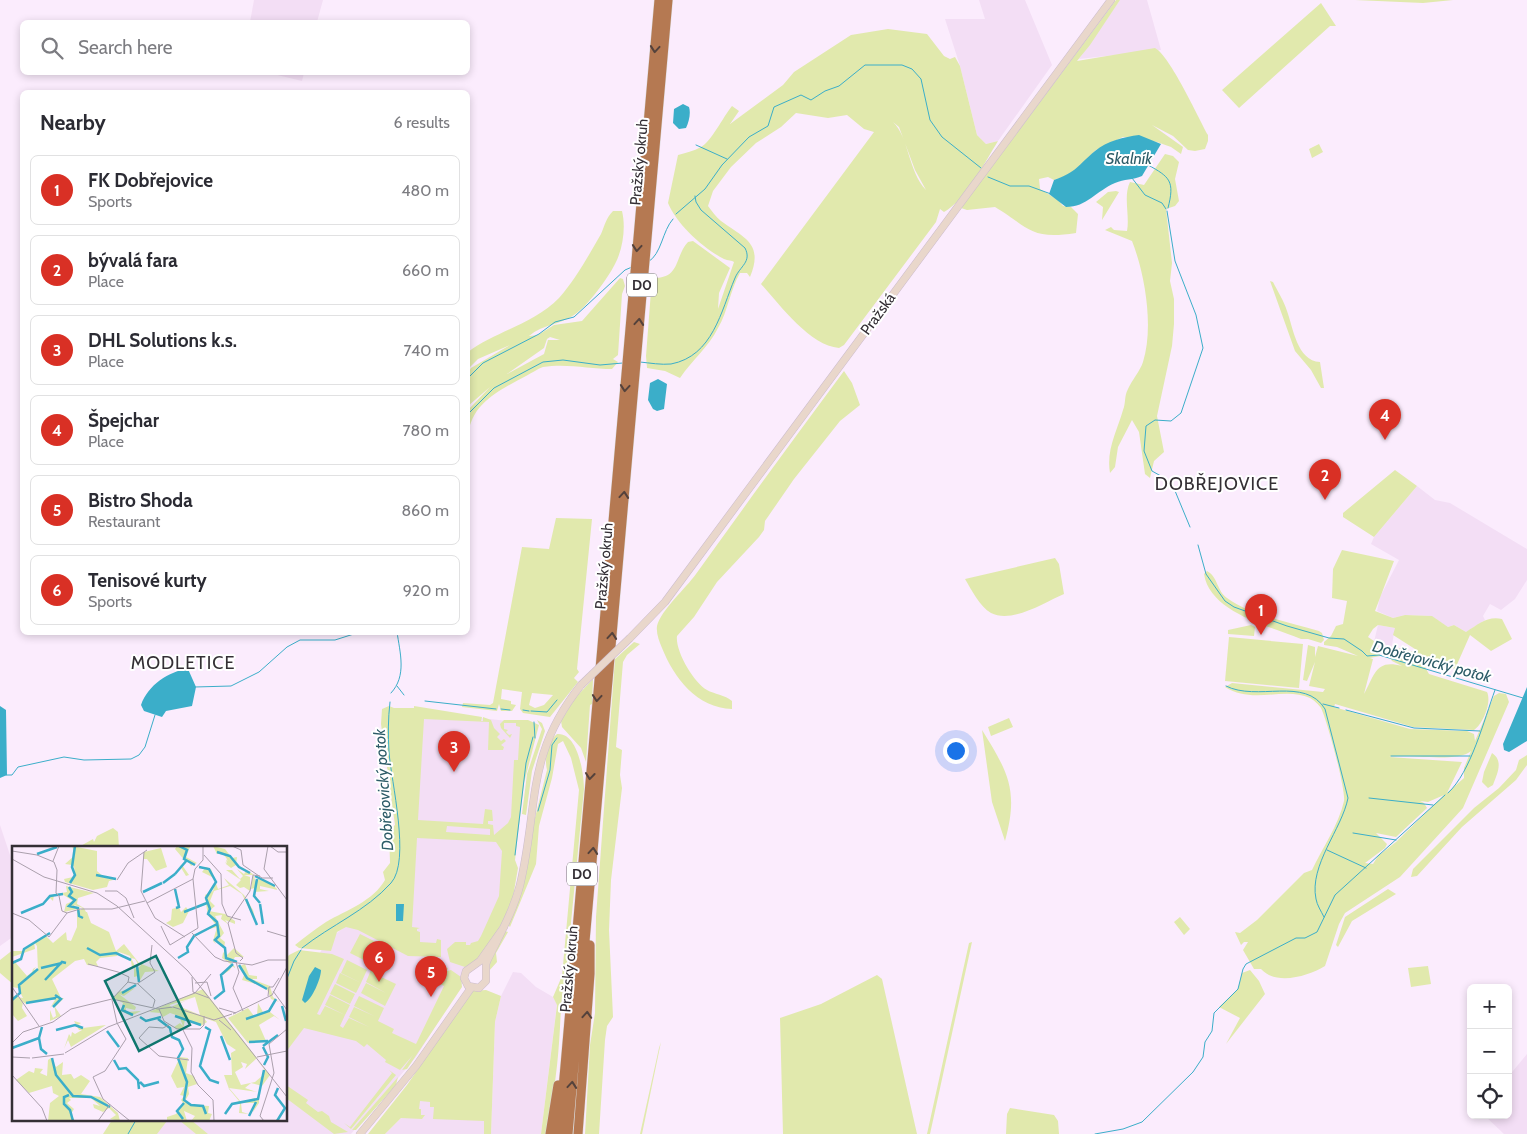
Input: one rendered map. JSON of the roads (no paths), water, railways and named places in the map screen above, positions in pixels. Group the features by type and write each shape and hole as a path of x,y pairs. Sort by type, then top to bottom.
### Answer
{"highway":[{"name":"Pražský okruh","path":"646,200 659,0"},
{"name":"Pražský okruh","path":"553,1133 569,1021 646,200 668,0"},
{"name":"Pražský okruh","path":"568,1134 589,899 631,370"},
{"path":"578,1134 590,974 589,899"}],"main road":[{"name":"Pražská","path":"504,927 520,883 535,780 542,754 560,715 581,685 643,627 671,595 1111,0"},
{"path":"360,1134 416,1066 468,986 464,973 482,958 504,927"},
{"path":"468,986 479,988 484,984 486,977 484,970 504,927"},
{"path":"473,966 484,970"}],"water":[{"path":"683,104 689,107 690,112 686,128 679,129 673,123 674,109"},
{"name":"Skalník","path":"1139,135 1161,144 1142,176 1115,183 1086,202 1073,206 1066,207 1049,194 1054,180 1073,171 1095,151 1116,140"},
{"path":"658,379 667,384 664,409 657,411 653,409 648,400 650,383"},
{"path":"188,669 196,687 192,706 166,711 162,717 144,711 141,705 154,685 167,676"},
{"path":"1527,687 1527,741 1509,752 1504,750 1503,744"},
{"path":"0,706 6,710 7,775 0,778"},
{"path":"396,904 404,904 403,921 396,921"},
{"path":"315,967 321,970 319,978 316,988 305,1003 302,1000 309,976"}],"waterway":[{"name":"Dobřejovický potok","path":"676,214 705,189 722,165 749,137 768,126 774,107 801,95 811,100 825,91 839,86 865,65 902,65 912,69 921,79 930,120 942,137 981,168"},
{"path":"696,145 727,159"},
{"name":"Dobřejovický potok","path":"1148,165 1161,173 1169,181 1171,192 1168,208"},
{"name":"Dobřejovický potok","path":"988,177 1010,186 1029,186 1051,194"},
{"path":"1132,178 1145,195 1162,203 1166,209"},
{"path":"640,362 671,364 697,352 714,330 735,278 747,257 745,248 701,210 695,196"},
{"name":"Dobřejovický potok","path":"1167,211 1175,261 1196,315 1203,348 1181,413 1171,421 1155,420 1146,426 1144,451 1152,471 1168,480 1173,486 1190,527"},
{"name":"Dobřejovický potok","path":"648,262 656,254 673,219"},
{"name":"Dobřejovický potok","path":"470,376 483,363 539,334 555,322 574,317 625,270 632,267"},
{"path":"470,412 494,388 543,362 563,360 600,365 623,363"},
{"name":"Dobřejovický potok","path":"1198,545 1206,574 1225,601 1234,607 1287,626 1329,638 1344,639 1367,656 1379,655 1523,698"},
{"path":"195,687 231,686 259,672 287,647 300,640 335,640 351,635"},
{"name":"Dobřejovický potok","path":"391,693 396,686 401,672 401,656 398,635"},
{"path":"397,686 404,695"},
{"path":"1226,686 1252,692 1293,691 1316,699 1325,709 1348,798 1345,810 1321,860 1317,873 1316,899 1324,917"},
{"path":"1448,793 1464,772 1470,759 1495,690"},
{"path":"531,711 547,712 557,700"},
{"path":"425,701 496,709"},
{"name":"Dobřejovický potok","path":"302,948 371,902 391,883 397,872 400,840 389,752 390,702"},
{"path":"1323,704 1339,708"},
{"path":"501,709 510,710"},
{"path":"523,710 529,711"},
{"path":"1346,710 1414,728 1480,731"},
{"path":"6,775 12,775 18,767 64,757 84,760 131,759 139,755 145,747 155,715"},
{"path":"534,722 535,738"},
{"path":"515,855 526,763 533,737"},
{"path":"538,811 550,770 552,745 557,738"},
{"path":"1391,756 1470,756"},
{"path":"1095,1134 1123,1129 1142,1122 1193,1072 1203,1057 1205,1042 1212,1031 1214,1013 1238,989 1246,964 1296,938 1305,938 1317,932 1335,895 1445,795"},
{"path":"1369,798 1433,805"},
{"path":"1353,833 1396,840"},
{"path":"1327,850 1366,868"},
{"name":"Dobřejovický potok","path":"288,976 301,950"},
{"name":"Dobřejovický potok","path":"128,1134 135,1122"}],"place":[{"name":"Špejchar","path":"1385,440"},
{"name":"bývalá fara","path":"1325,500"},
{"name":"FK Dobřejovice","path":"1261,635"},
{"name":"DHL Solutions k.s.","path":"454,772"},
{"name":"Tenisové kurty","path":"379,982"},
{"name":"Bistro Shoda","path":"431,997"}],"district":[{"name":"DOBŘEJOVICE","path":"1217,484"},
{"name":"MODLETICE","path":"183,663"}]}
